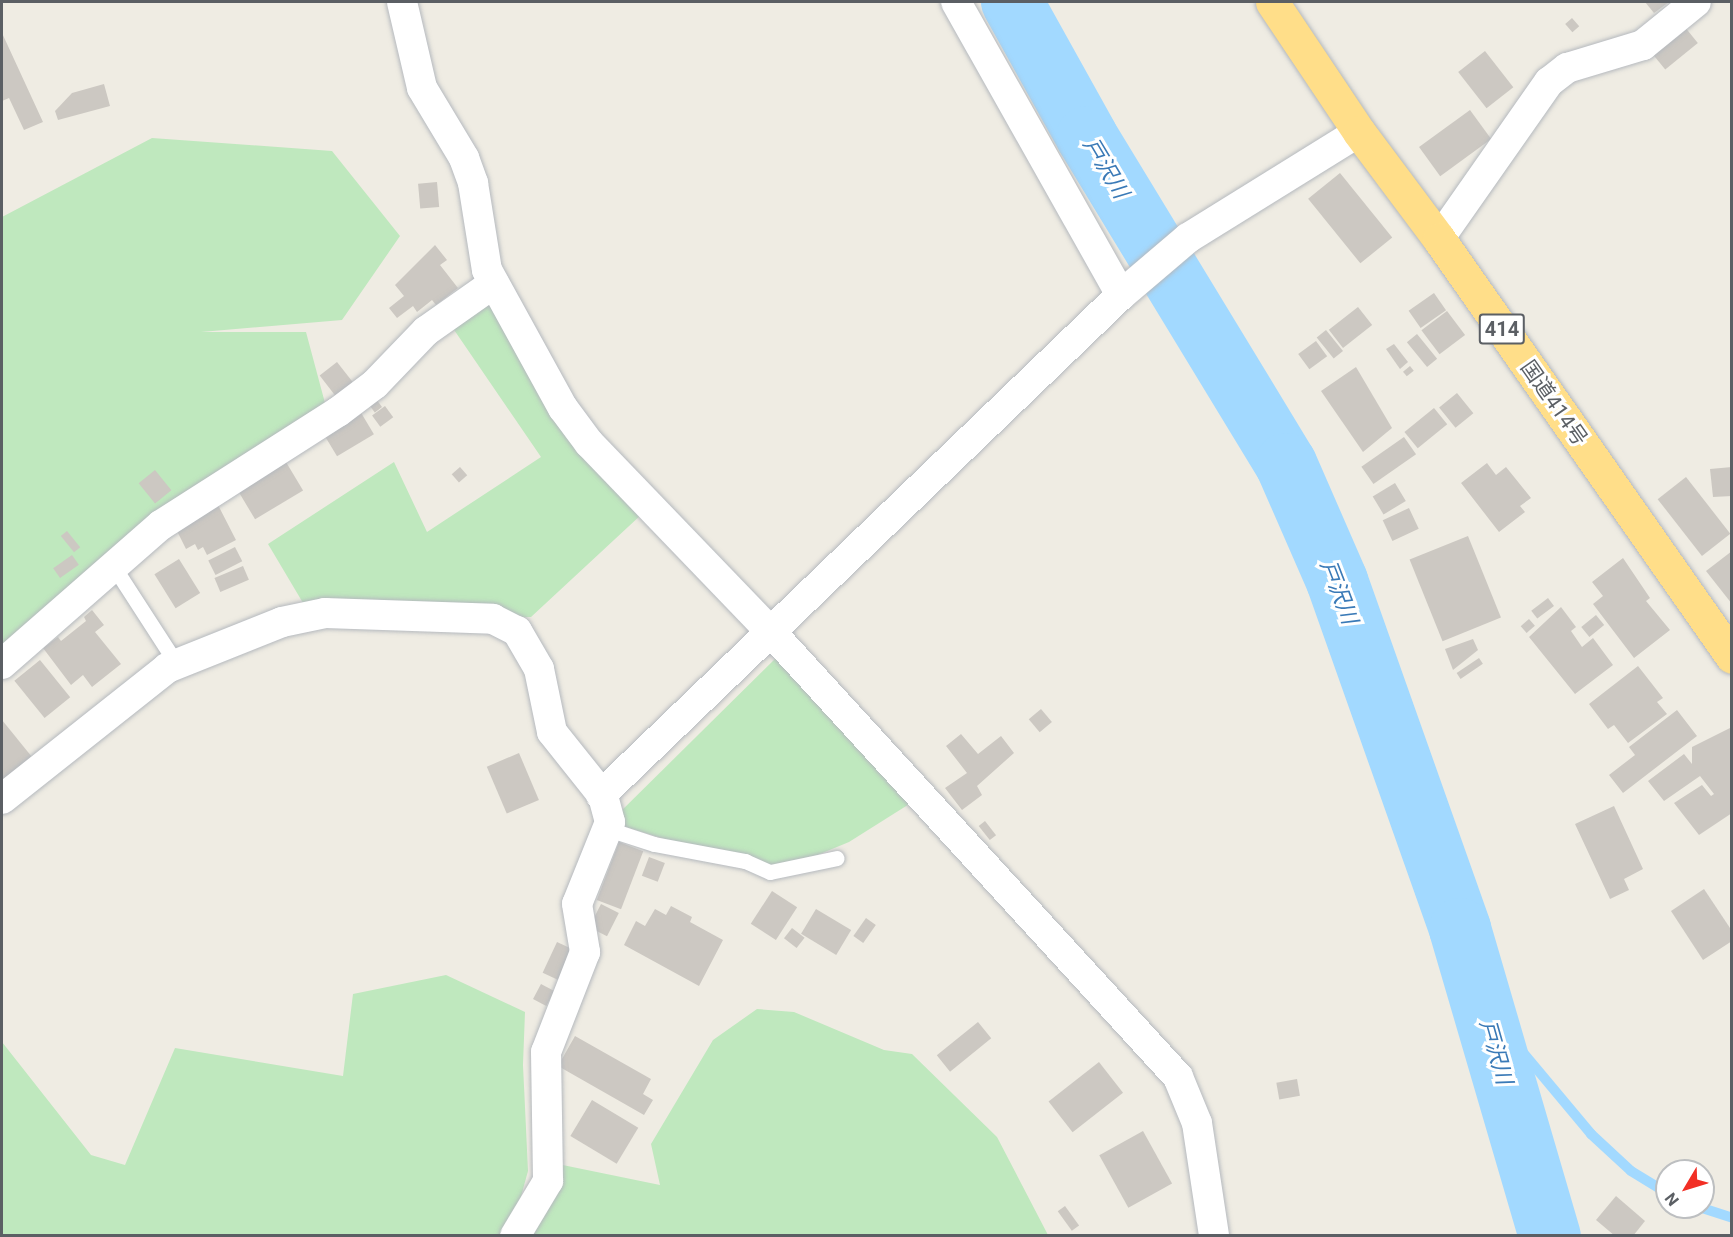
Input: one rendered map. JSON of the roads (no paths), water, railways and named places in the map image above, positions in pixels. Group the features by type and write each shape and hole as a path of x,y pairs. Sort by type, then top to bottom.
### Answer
{"highway":[{"name":"国道414号","path":"1272,2 1359,132 1439,239 1731,657"}],"street":[{"path":"402,2 422,88 464,158 473,183 487,270 563,408 589,443 771,632 1178,1077 1197,1123 1214,1236"},
{"path":"956,2 1121,295"},
{"path":"1439,239 1549,82 1567,68 1643,45 1696,2"},
{"path":"601,795 1121,295 1188,238 1359,132"},
{"path":"2,664 112,564 199,498 338,412 375,384 426,332 494,283"},
{"path":"2,799 176,663 282,622 325,613 493,619 508,623 534,657 552,732 601,795 608,810 608,829 578,904 585,952 546,1052 548,1181 515,1236"}],"lane":[{"path":"112,564 176,663"},
{"path":"608,829 654,844 745,861 770,872 837,858"}],"waterway":[{"name":"戸沢川","path":"1012,2 1087,137 1286,464 1337,581 1460,929 1550,1236"},
{"path":"1486,1024 1515,1043 1591,1134 1631,1171 1655,1186"},
{"path":"1715,1212 1732,1218"}]}
